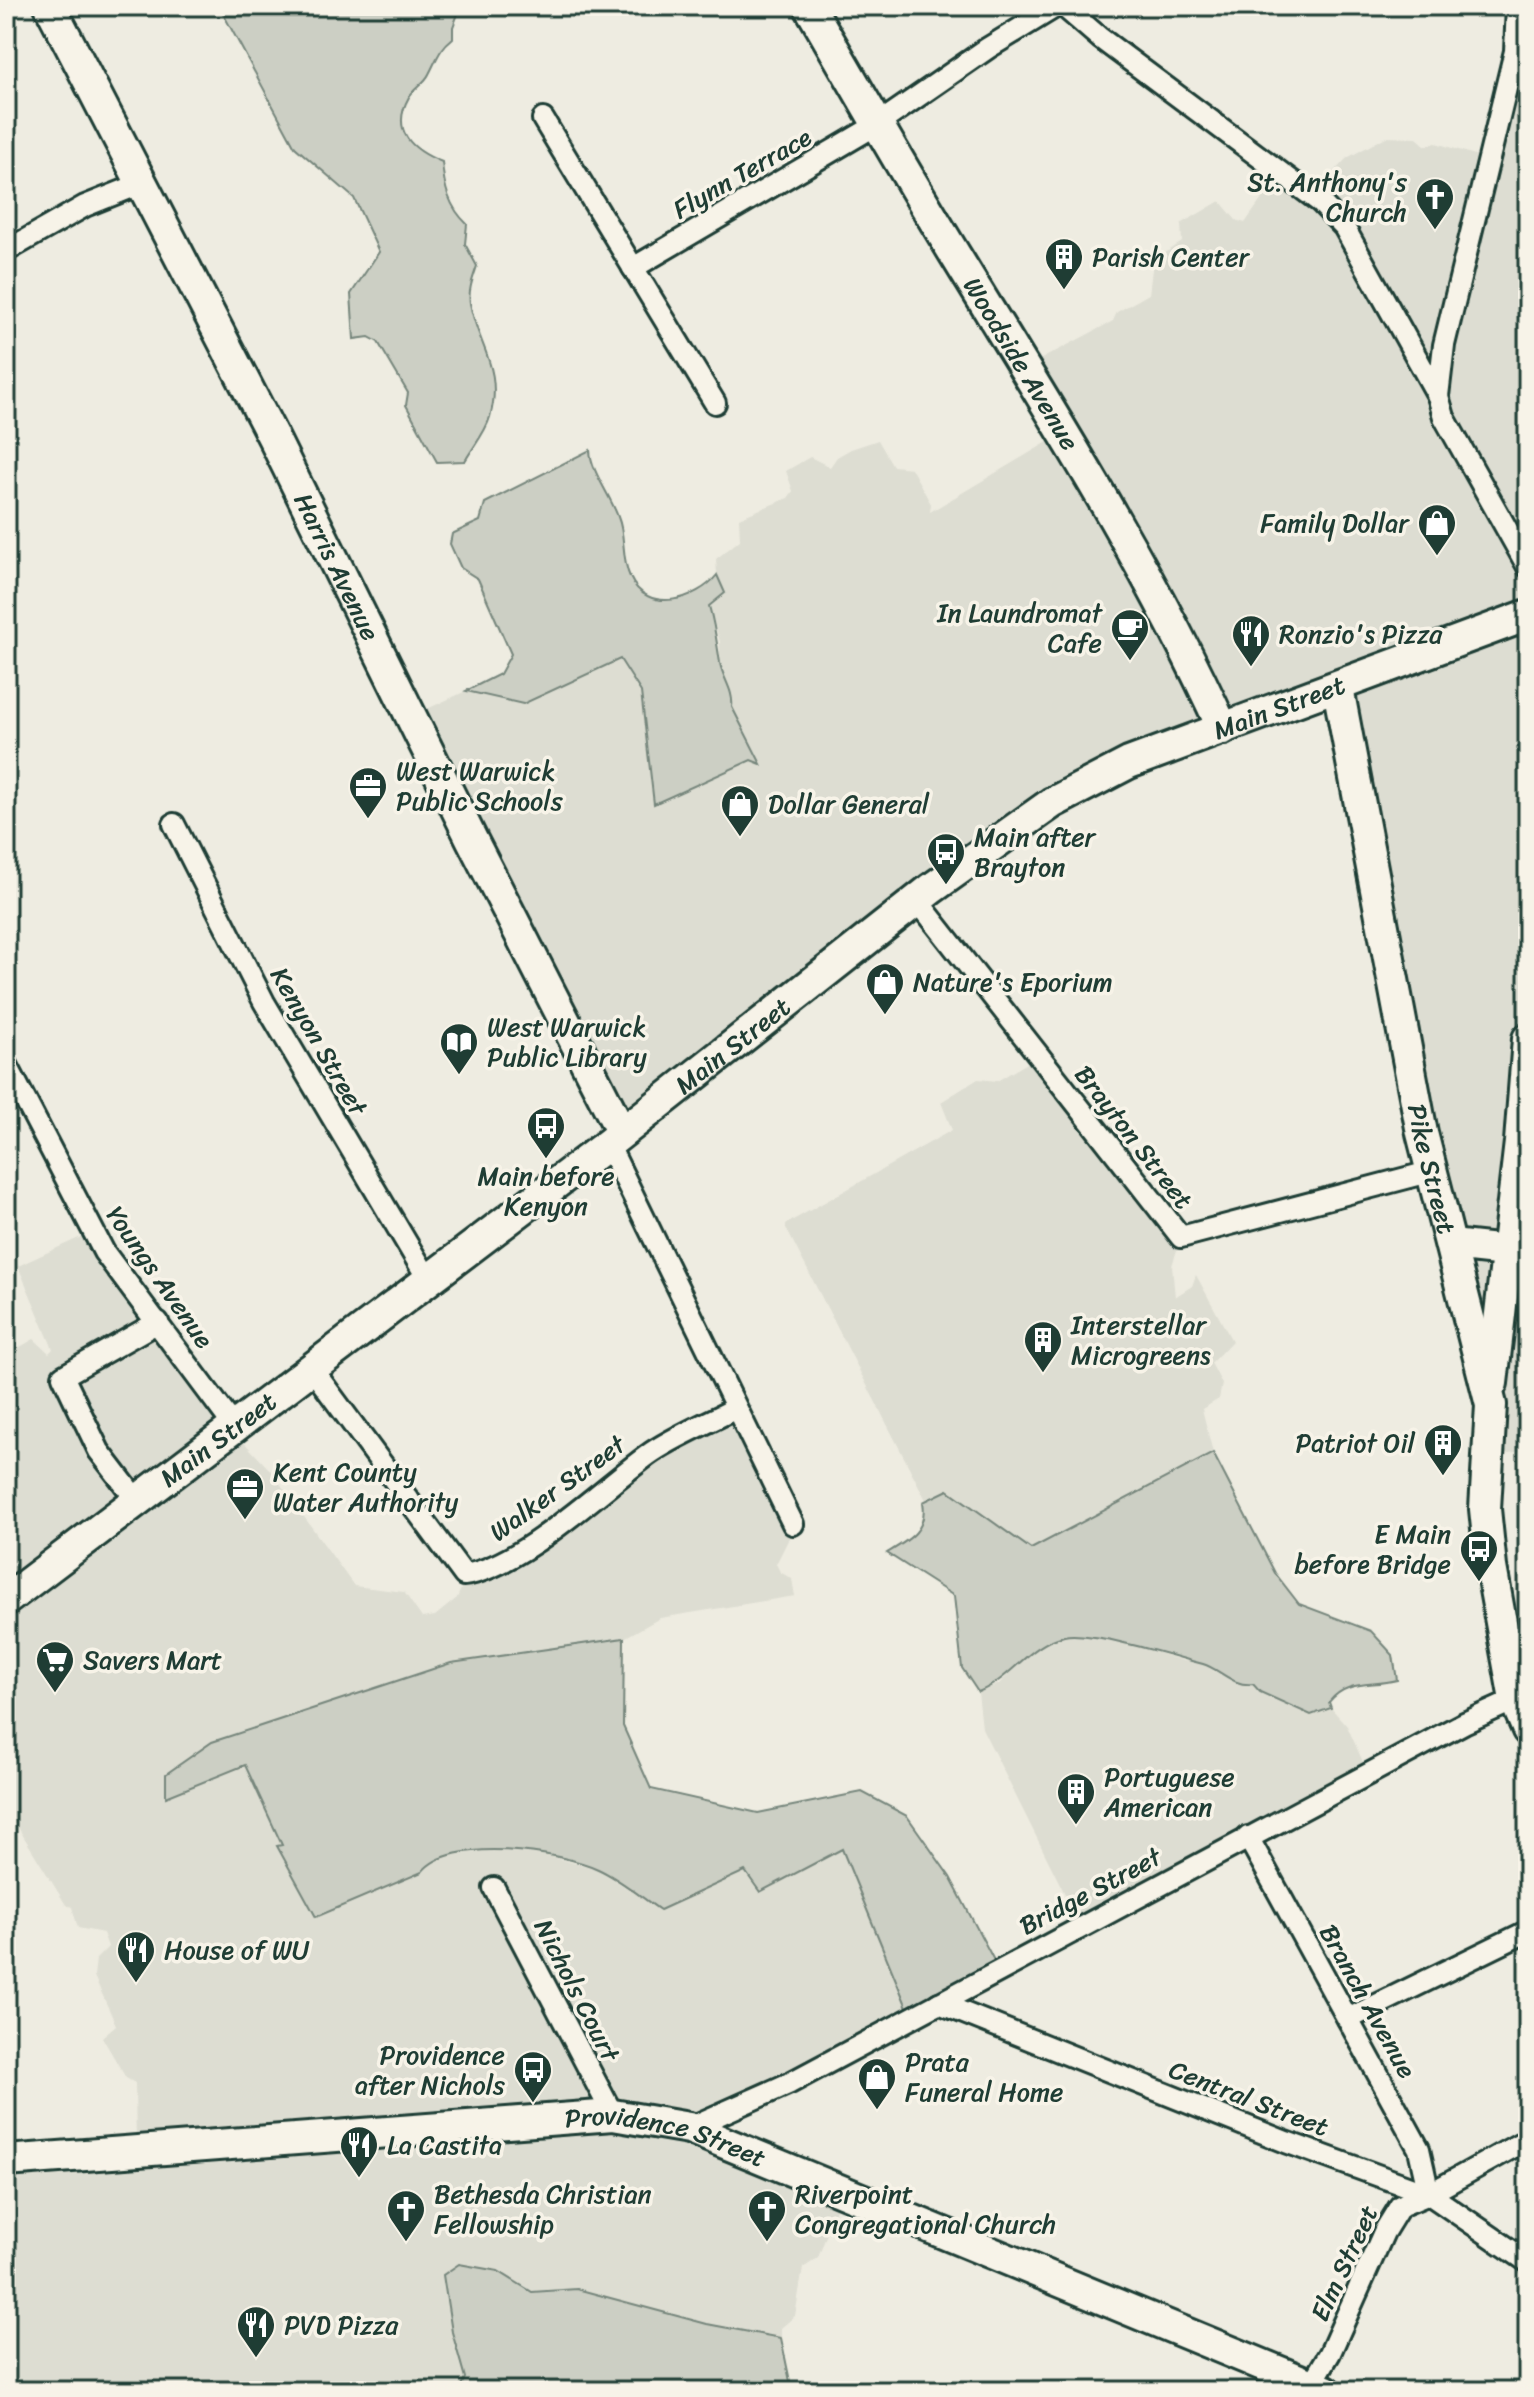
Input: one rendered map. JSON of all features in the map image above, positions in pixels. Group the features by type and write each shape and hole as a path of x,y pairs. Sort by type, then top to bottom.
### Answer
{"main road":[{"name":"Harris Avenue","path":"50,6 266,424 614,1137"},
{"name":"Woodside Avenue","path":"809,6 1126,534 1191,658 1223,729"},
{"name":"Main Street","path":"6,1600 236,1429 917,900 1052,803 1129,763 1528,615"},
{"name":"Pike Street","path":"1338,688 1382,934 1433,1171 1491,1405 1485,1509 1505,1649 1515,1700 1528,1730"},
{"path":"1491,1405 1520,1142 1528,1039"},
{"path":"1451,1245 1506,1251"},
{"name":"Providence Street","path":"6,2161 613,2115 689,2128 1319,2388"}],"street":[{"name":"Flynn Terrace","path":"633,268 878,124 988,48 1057,6"},
{"path":"1063,6 1100,38 1320,202 1344,227 1438,396 1444,417 1528,567"},
{"path":"1438,396 1444,345 1515,51 1517,6"},
{"path":"543,119 715,403"},
{"path":"6,251 85,206 140,184"},
{"name":"Kenyon Street","path":"174,824 264,1002 428,1279"},
{"name":"Brayton Street","path":"917,900 1181,1237 1433,1171"},
{"name":"Youngs Avenue","path":"6,1063 104,1252 236,1429"},
{"path":"614,1137 734,1409 793,1524"},
{"path":"138,1502 99,1451 63,1376 158,1322"},
{"name":"Walker Street","path":"312,1369 464,1575 478,1573 527,1547 651,1453 734,1409"},
{"name":"Bridge Street","path":"689,2128 790,2083 1248,1837 1464,1723 1515,1700"},
{"name":"Branch Avenue","path":"1248,1837 1419,2149 1429,2194"},
{"name":"Nichols Court","path":"494,1888 613,2115"},
{"path":"1348,2019 1528,1931"},
{"name":"Central Street","path":"939,2003 1286,2142 1429,2194 1528,2262"},
{"name":"Elm Street","path":"1319,2388 1330,2353 1384,2232 1400,2206 1429,2194 1528,2139"}],"shaded area":[{"path":"219,6 461,6 453,27 453,38 441,50 427,77 409,97 402,120 403,129 413,145 442,162 448,196 467,224 465,244 477,266 470,289 470,303 494,384 486,428 465,461 437,462 406,405 408,393 378,342 369,337 354,339 351,294 379,252 354,198 295,147"},
{"path":"1519,6 1528,6 1528,94 1511,90"},
{"path":"1511,90 1528,94 1528,1450 1490,1456 1341,692 1030,819 622,1131 414,715 466,691 523,703 620,659 641,692 654,804 751,760 761,763 732,707 733,698 720,664 720,642 709,606 725,593 717,575 716,559 740,540 739,518 788,498 793,491 786,471 810,457 830,467 837,457 851,449 878,440 893,466 911,468 931,504 930,512 1056,437 1030,365 1113,321 1117,312 1149,294 1153,261 1182,242 1181,224 1220,201 1236,220 1245,223 1278,176 1314,193 1347,158 1386,137 1417,138 1426,146 1436,143 1488,159"},
{"path":"590,450 594,467 615,508 627,570 638,589 660,600 672,600 697,591 717,575 725,593 709,606 720,663 732,707 761,764 751,760 654,804 641,692 620,659 523,704 466,691 500,674 511,654 478,579 461,568 450,544 452,534 480,521 485,503"},
{"path":"1036,1058 1181,1237 1172,1266 1175,1297 1192,1286 1196,1275 1232,1341 1211,1363 1222,1384 1219,1399 1202,1409 1213,1453 1031,1549 948,1490 926,1500 786,1224 952,1130 941,1102 978,1079 997,1081"},
{"path":"94,1231 237,1435 271,1471 354,1586 404,1592 422,1618 435,1616 457,1598 467,1575 475,1574 647,1455 729,1414 790,1536 776,1564 780,1572 792,1579 795,1596 660,1618 624,1638 576,1648 451,1663 212,1742 166,1774 166,1796 244,1765 282,1845 277,1846 429,1863 464,1850 528,1851 598,1869 660,1910 746,1871 761,1892 843,1848 911,2017 704,2123 841,2195 818,2258 803,2268 795,2316 781,2328 781,2338 707,2324 577,2289 532,2292 498,2271 452,2332 465,2378 458,2391 6,2391 6,2160 136,2148 135,2083 126,2078 102,2037 116,2025 94,1976 96,1959 108,1947 103,1933 78,1928 72,1907 66,1905 6,1808 6,1355 34,1339 49,1353 53,1349 18,1266"},
{"path":"1213,1453 1275,1573 1299,1604 1371,1631 1393,1655 1397,1680 1344,1690 1329,1702 1331,1708 1311,1715 1260,1692 1253,1684 1239,1683 1209,1666 1132,1645 1076,1635 1051,1640 1029,1654 1001,1679 978,1692 962,1668 954,1596 887,1553 909,1539 920,1527 923,1502 948,1490 1031,1549"},
{"path":"1097,1634 1184,1661 1206,1664 1215,1672 1253,1684 1311,1715 1331,1708 1347,1726 1368,1773 1081,1926 982,1728 978,1692 999,1684 1036,1646 1067,1635"},
{"path":"624,1638 623,1726 651,1789 758,1813 862,1792 907,1816 950,1877 998,1968 911,2017 842,1849 760,1892 745,1871 660,1910 614,1878 581,1863 533,1853 480,1850 436,1861 422,1872 316,1917 277,1846 282,1845 245,1765 166,1797 166,1774 212,1742 451,1663"},
{"path":"459,2264 498,2271 532,2292 577,2289 707,2324 781,2338 792,2391 458,2391 465,2378 452,2332 443,2275"}],"place":[{"name":"St. Anthony's Church","path":"1435,231"},
{"name":"Parish Center","path":"1064,291"},
{"name":"Family Dollar","path":"1437,557"},
{"name":"In Laundromat Cafe","path":"1130,662"},
{"name":"Ronzio's Pizza","path":"1251,668"},
{"name":"West Warwick Public Schools","path":"368,820"},
{"name":"Dollar General","path":"740,838"},
{"name":"Main after Brayton","path":"946,886"},
{"name":"Nature's Eporium","path":"885,1016"},
{"name":"West Warwick Public Library","path":"459,1076"},
{"name":"Main before Kenyon","path":"546,1160"},
{"name":"Interstellar Microgreens","path":"1043,1374"},
{"name":"Patriot Oil","path":"1443,1477"},
{"name":"Kent County Water Authority","path":"245,1521"},
{"name":"E Main before Bridge","path":"1479,1583"},
{"name":"Savers Mart","path":"55,1694"},
{"name":"Portuguese American","path":"1076,1826"},
{"name":"House of WU","path":"136,1984"},
{"name":"Providence after Nichols","path":"533,2104"},
{"name":"Prata Funeral Home","path":"877,2111"},
{"name":"La Castita","path":"359,2179"},
{"name":"Bethesda Christian Fellowship","path":"406,2243"},
{"name":"Riverpoint Congregational Church","path":"767,2243"},
{"name":"PVD Pizza","path":"256,2359"}]}
